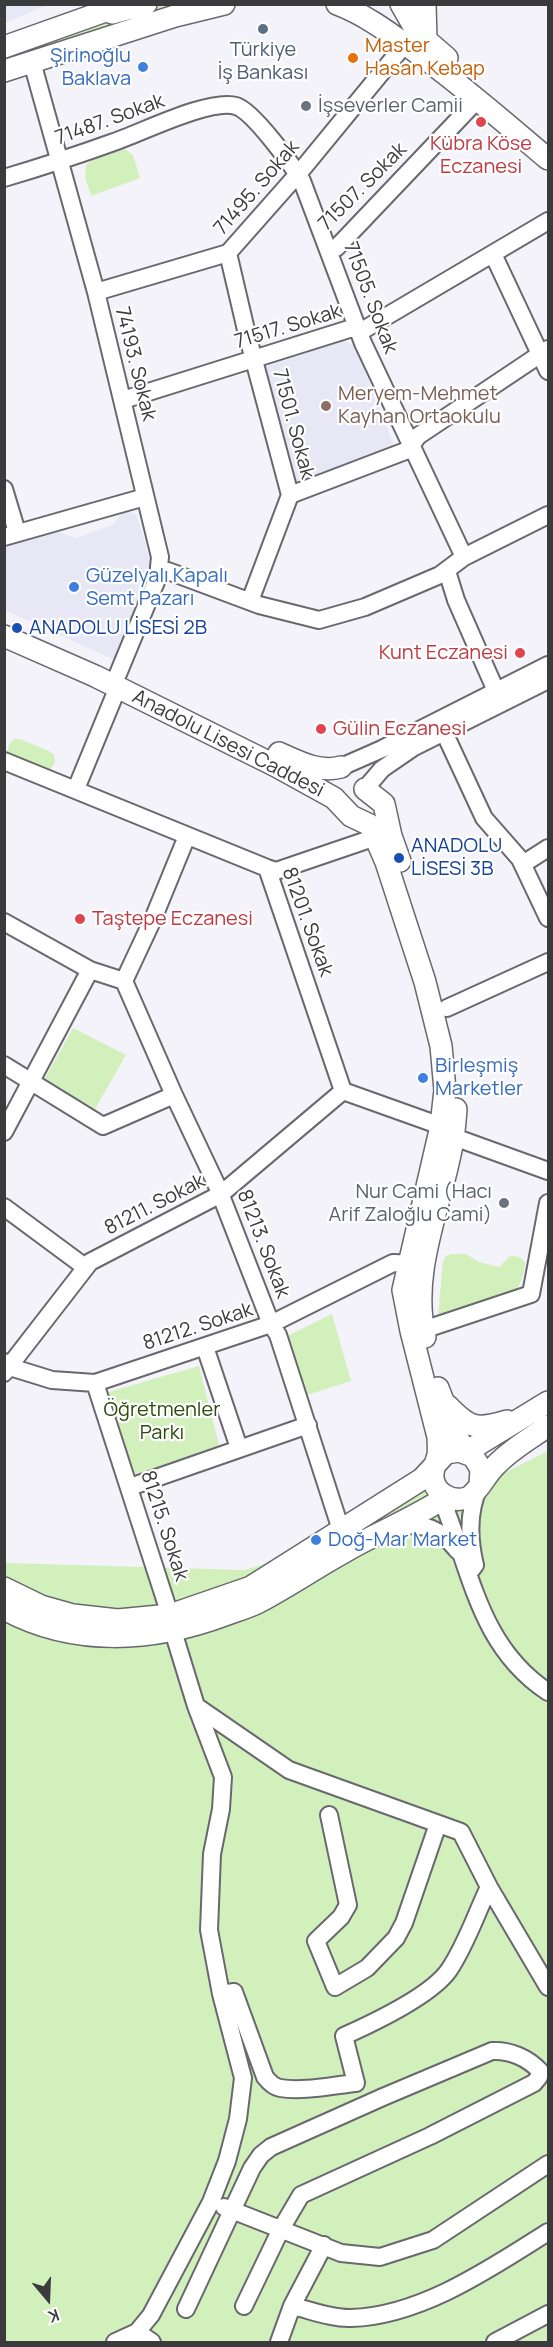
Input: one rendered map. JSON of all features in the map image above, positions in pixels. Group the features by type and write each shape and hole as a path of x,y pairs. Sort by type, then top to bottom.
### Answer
{"main road":[{"path":"6,47 100,11 125,4"},
{"path":"100,11 149,14 173,11 198,4"},
{"path":"4,71 32,62 149,14 224,4"},
{"path":"337,4 416,43 549,143"},
{"path":"401,4 417,32 416,43"},
{"path":"416,43 424,4"},
{"path":"416,43 477,100 549,159"},
{"name":"Anadolu Lisesi Caddesi","path":"4,622 276,765 334,798 351,816 370,825 434,1012 446,1090 447,1132"},
{"name":"Anadolu Lisesi Caddesi","path":"4,636 118,680 304,764 329,771 341,767"},
{"path":"341,767 354,767 365,782 365,789 360,798 350,803 339,802 328,787 328,781 335,770 341,767"},
{"name":"Anadolu Lisesi Caddesi","path":"365,789 384,804 391,836 427,940 447,1008 454,1043 458,1090 416,1264 403,1290 438,1437 439,1452 436,1463"},
{"name":"Anadolu Lisesi Caddesi","path":"416,1264 423,1330 441,1399 466,1452"},
{"path":"441,1399 470,1426 487,1427 525,1416"},
{"path":"466,1452 549,1402"},
{"path":"4,1588 41,1606 72,1615 118,1620 202,1624 258,1603 362,1542 446,1497 462,1499 475,1492 501,1460 549,1426"},
{"path":"4,1609 37,1624 70,1633 118,1638 171,1623 250,1587 422,1479 446,1453 466,1452 478,1462 482,1477 480,1485"},
{"path":"436,1463 433,1478 435,1486 446,1497"}],"street":[{"name":"71495. Sokak","path":"96,292 228,253 297,173 416,43"},
{"name":"74193. Sokak","path":"32,62 96,292 160,557 160,571 76,789"},
{"name":"71507. Sokak","path":"328,250 336,248 341,243 477,100"},
{"name":"71505. Sokak","path":"230,104 247,112 302,181 358,329 464,557"},
{"name":"71487. Sokak","path":"4,178 207,108 230,104"},
{"name":"71517. Sokak","path":"123,400 349,329 365,329 549,220"},
{"name":"71501. Sokak","path":"228,253 290,495 250,601"},
{"path":"493,254 545,352 549,371"},
{"path":"290,495 408,450 418,436 545,352"},
{"path":"4,489 11,535 145,497"},
{"path":"160,571 168,571 250,601 319,620 365,607 447,571 464,557 549,515"},
{"path":"447,571 456,600 496,691"},
{"path":"341,767 382,749 549,665"},
{"path":"365,789 382,770 398,757 549,680"},
{"path":"444,732 484,818 522,864 549,918"},
{"name":"81201. Sokak","path":"4,761 267,868 343,1091"},
{"path":"4,922 90,970 124,981 153,919 187,836"},
{"path":"267,868 276,871 376,837"},
{"path":"522,864 549,848"},
{"path":"447,1008 549,962"},
{"path":"4,1132 90,970"},
{"name":"81213. Sokak","path":"124,981 221,1194 271,1324 278,1335 341,1530"},
{"path":"4,1065 103,1126 174,1095"},
{"path":"343,1091 549,1171"},
{"name":"81211. Sokak","path":"6,1367 90,1262 221,1194 343,1091"},
{"path":"423,1330 531,1294 549,1203"},
{"path":"4,1207 85,1267"},
{"name":"81212. Sokak","path":"6,1367 52,1380 95,1383 271,1324 393,1263 416,1264"},
{"path":"205,1347 239,1448"},
{"name":"81215. Sokak","path":"95,1383 130,1487 196,1706 223,1777 221,1809 212,1854 209,1930 221,1994 243,2078 238,2119 227,2161 212,2202 151,2315 137,2332"},
{"path":"130,1487 308,1425"},
{"path":"468,1574 475,1565 472,1553 472,1507 480,1485"},
{"path":"446,1497 447,1513 484,1617 497,1641 514,1664 549,1692"},
{"path":"395,1526 424,1525 446,1536 463,1556"},
{"path":"196,1706 289,1770 461,1832 489,1887 549,1987"},
{"path":"329,1815 348,1905 341,1917 316,1941 335,1988 367,1968 396,1938 404,1923 438,1824"},
{"path":"221,1994 234,1992 265,2077 271,2084 279,2088 298,2088 356,2083 344,2036 389,2015 422,1994 447,1972 489,1887"},
{"path":"186,2309 252,2168 261,2155 271,2147 492,2051 504,2050 531,2062 540,2071 534,2083 497,2104 301,2195 281,2229 244,2306"},
{"path":"212,2202 341,2253 380,2257 433,2240 549,2164"},
{"path":"292,2306 349,2319 411,2307 485,2271 549,2232"},
{"path":"279,2343 292,2306 324,2245"},
{"path":"495,2343 549,2314"},
{"path":"115,2343 137,2332 152,2343"}],"shaded area":[{"path":"5,4 47,4 47,5 5,23"},
{"name":"Meryem-Mehmet Kayhan Ortaokulu","path":"343,340 355,346 394,446 292,485 266,367"},
{"name":"Güzelyalı Kapalı Semt Pazarı","path":"124,510 137,515 151,565 115,660 5,610 4,545 59,532 76,538 113,525"}],"green space":[{"path":"160,5 184,5 5,62 4,56"},
{"path":"125,149 133,155 140,178 91,196 85,177 86,165 96,158"},
{"path":"14,739 20,739 51,752 55,763 49,771 6,754"},
{"path":"73,1028 126,1055 95,1109 44,1080"},
{"path":"451,1254 466,1254 479,1262 499,1267 511,1255 521,1258 525,1262 523,1276 511,1297 442,1320 438,1316 443,1261"},
{"path":"332,1314 351,1381 304,1396 283,1338"},
{"name":"Öğretmenler Parkı","path":"199,1366 220,1449 131,1475 105,1393"},
{"path":"548,1451 548,2342 5,2342 5,1563 245,1570 340,1540 431,1482 435,1496 423,1514"}],"place":[{"name":"Türkiye İş Bankası","path":"263,29"},
{"name":"Master Hasan Kebap","path":"353,58"},
{"name":"Şirinoğlu Baklava","path":"143,67"},
{"name":"İşseverler Camii","path":"306,106"},
{"name":"Kübra Köse Eczanesi","path":"481,122"},
{"name":"Meryem-Mehmet Kayhan Ortaokulu","path":"326,406"},
{"name":"Güzelyalı Kapalı Semt Pazarı","path":"74,587"},
{"name":"ANADOLU LİSESİ 2B","path":"17,628"},
{"name":"Kunt Eczanesi","path":"520,653"},
{"name":"Gülin Eczanesi","path":"321,729"},
{"name":"ANADOLU LİSESİ 3B","path":"399,858"},
{"name":"Taştepe Eczanesi","path":"80,919"},
{"name":"Birleşmiş Marketler","path":"423,1078"},
{"name":"Nur Cami (Hacı Arif Zaloğlu Cami)","path":"504,1203"},
{"name":"Doğ-Mar Market","path":"316,1540"}]}
